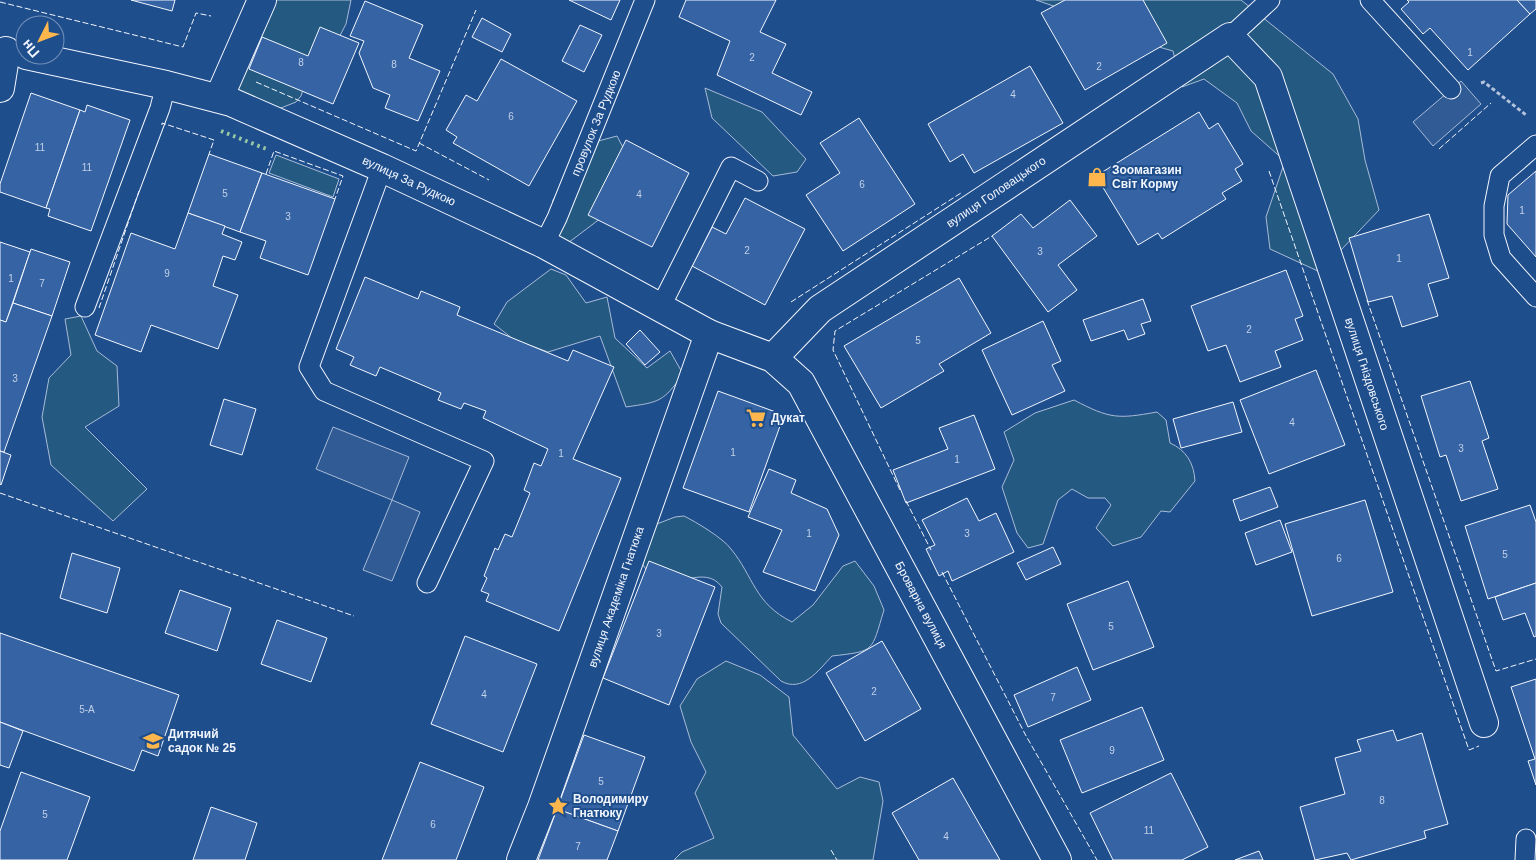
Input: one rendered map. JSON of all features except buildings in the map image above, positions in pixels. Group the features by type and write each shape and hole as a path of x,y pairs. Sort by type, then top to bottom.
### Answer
{"street":[{"path":"219,98 262,0"},
{"name":"вулиця Головацького","path":"773,358 820,309 1230,37"},
{"name":"вулиця Гніздовського","path":"1230,37 1268,78 1484,724"},
{"path":"0,88 14,52"},
{"name":"вулиця За Рудкою","path":"14,52 219,98 382,168 544,244 708,334 773,358"},
{"name":"вулиця Академіка Гнатюка","path":"522,860 542,808 708,334"},
{"name":"Броварна вулиця","path":"773,358 801,383 1057,860"}],"lane":[{"name":"провулок За Рудкою","path":"544,244 557,218 645,0"},
{"path":"1230,37 1270,0"},
{"path":"1370,0 1450,90"},
{"path":"86,307 160,108 166,85"},
{"path":"1536,146 1500,176 1494,206 1494,235 1501,258 1536,297"},
{"path":"660,308 731,167 758,181"},
{"path":"382,168 309,367 324,391 484,461 427,583"},
{"path":"1525,860 1526,839"}],"path":[{"path":"1450,90 1484,82 1529,118"}],"shaded area":[{"path":"272,0 351,0 346,24 332,51 310,67 301,96 296,102 276,110 234,92"},
{"path":"1036,0 1241,0 1333,74 1358,119 1365,160 1379,210 1320,272 1270,249 1266,217 1285,161 1251,131 1237,103 1204,79 1182,87 1173,51 1138,40"},
{"path":"1461,81 1481,104 1433,146 1413,122"},
{"path":"705,88 762,112 806,159 797,172 773,176 712,118"},
{"path":"617,136 629,159 605,215 564,246 551,222 553,200 587,144"},
{"path":"276,155 339,179 333,197 269,173"},
{"path":"551,269 566,275 586,303 607,297 615,338 647,368 670,351 683,374 665,395 654,402 626,407 600,336 548,352 513,339 494,324 507,302"},
{"path":"81,316 97,351 117,366 119,406 85,427 147,489 113,521 51,465 42,417 49,378 71,355 65,319"},
{"path":"1074,400 1097,411 1114,416 1133,416 1157,412 1166,420 1170,443 1181,449 1191,463 1195,481 1170,512 1161,511 1141,537 1113,546 1096,528 1111,505 1105,498 1088,498 1072,489 1058,500 1043,544 1028,548 1017,533 1002,487 1014,460 1004,432 1035,413"},
{"path":"333,427 409,457 392,500 316,469"},
{"path":"392,500 420,512 392,581 363,570"},
{"path":"684,516 722,540 739,559 762,598 779,615 792,622 813,605 843,566 855,561 874,586 884,610 877,634 870,647 857,653 832,656 815,674 803,682 789,684 781,681 721,623 718,614 722,587 715,580 707,577 698,577 670,581 661,580 652,576 640,561 649,527 675,517"},
{"path":"726,661 760,675 789,697 793,735 837,789 860,777 879,782 883,801 873,860 674,860 682,852 714,838 695,793 706,772 691,742 680,706 697,679"}],"hedge":[{"path":"221,131 269,150"}],"fence":[{"path":"0,2 183,47 196,13 211,16"},
{"path":"256,82 416,151 476,10"},
{"path":"1439,149 1491,103"},
{"path":"162,125 162,123 214,140 209,154"},
{"path":"419,143 489,180"},
{"path":"266,174 274,151 343,176 335,199"},
{"path":"1269,171 1469,750 1479,746"},
{"path":"99,308 139,191"},
{"path":"791,302 961,193"},
{"path":"900,490 833,350 835,331 992,236"},
{"path":"1367,300 1496,671 1536,659"},
{"path":"0,493 354,616"},
{"path":"906,501 931,550"},
{"path":"942,572 1025,734 1097,860"},
{"path":"831,850 837,860"}],"place":[{"name":"Зоомагазин Світ Корму","path":"1097,177"},
{"name":"Дукат","path":"756,418"},
{"name":"Дитячий садок № 25","path":"153,741"},
{"name":"Володимиру Гнатюку","path":"558,806"}]}
